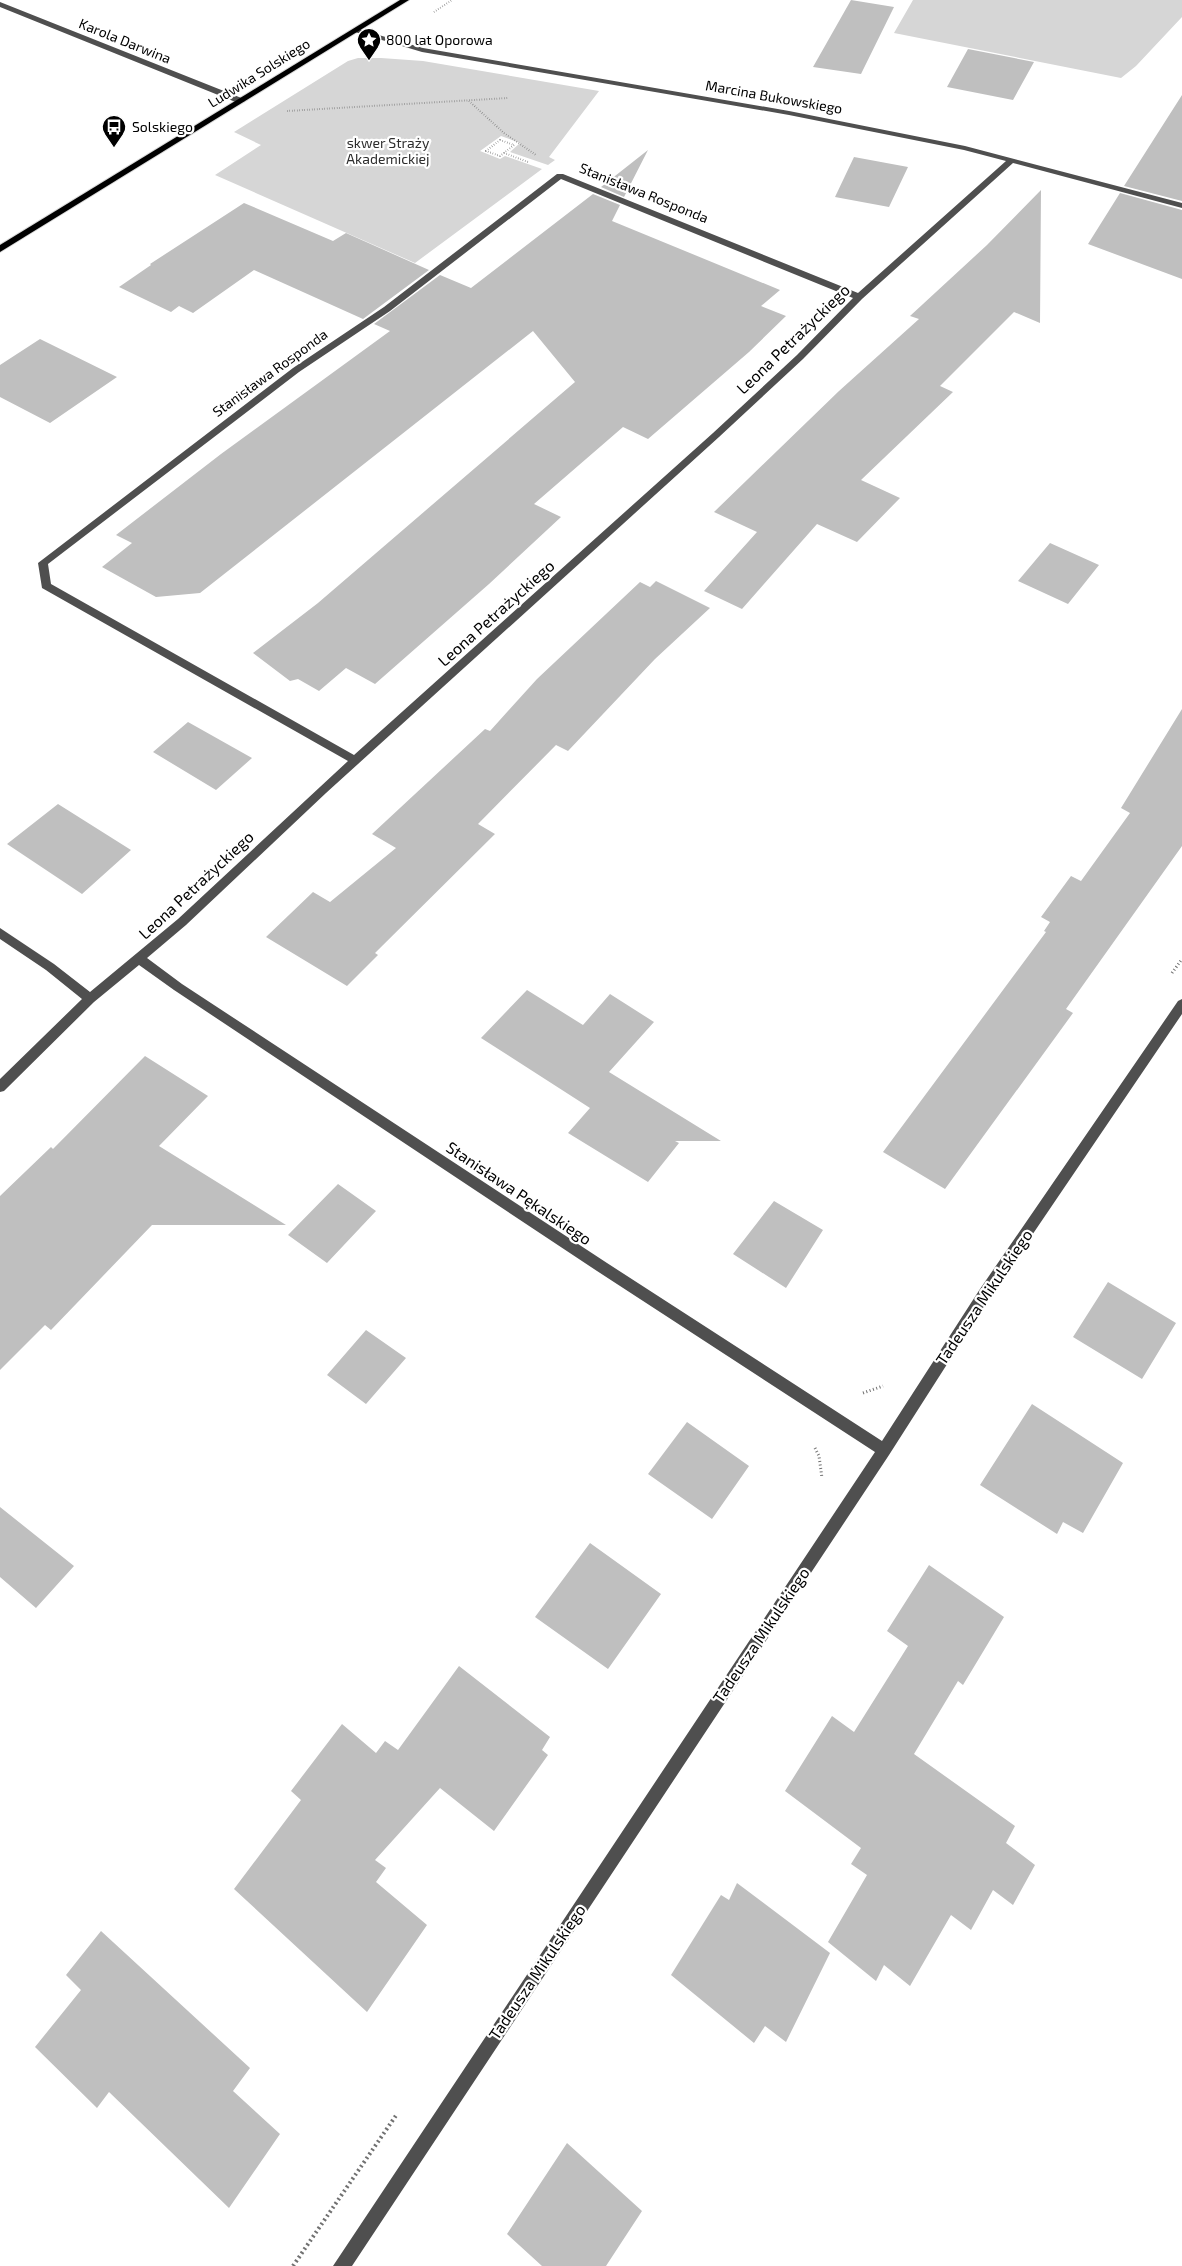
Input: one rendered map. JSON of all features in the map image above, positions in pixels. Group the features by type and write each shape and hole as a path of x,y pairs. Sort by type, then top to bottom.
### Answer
{"main road":[{"name":"Ludwika Solskiego","path":"0,249 405,0"}],"street":[{"name":"Karola Darwina","path":"0,4 241,101"},
{"name":"Marcina Bukowskiego","path":"358,30 422,50 789,113 965,148 1182,206"},
{"name":"Leona Petrażyckiego","path":"0,1087 90,999 140,959 355,760 716,435 800,358 859,297 1012,160"},
{"name":"Stanisława Rosponda","path":"355,760 46,586 43,575 43,563 296,370 387,309 560,176 859,297"},
{"path":"0,933 50,967 90,999"},
{"name":"Stanisława Pękalskiego","path":"140,959 602,1268 884,1450"},
{"name":"Tadeusza Mikulskiego","path":"342,2266 884,1450 985,1293 1182,1004"}],"path":[{"path":"284,111 508,98"},
{"path":"468,101 504,133 556,168 560,176"},
{"path":"500,140 514,145 500,156 486,151 500,140"},
{"path":"857,1392 865,1394 892,1382"},
{"path":"811,1442 819,1456 822,1481"}],"green space":[{"path":"913,0 1182,0 1182,17 1136,66 1121,78 894,33"},
{"name":"skwer Straży Akademickiej","path":"358,58 423,61 599,91 549,157 555,160 548,165 510,152 520,143 501,136 480,151 500,159 505,156 542,169 415,263 215,175 261,145 234,132 348,61"}],"building":[{"path":"851,0 894,7 861,74 813,67"},
{"path":"968,49 1034,62 1013,100 947,87"},
{"path":"1182,95 1182,201 1124,186"},
{"path":"648,150 624,197 601,187"},
{"path":"854,157 908,167 889,207 835,197"},
{"path":"1041,190 1040,323 1014,312 940,386 953,392 861,480 900,498 857,542 817,524 742,609 704,591 757,532 714,512 839,391 919,319 910,316 987,245"},
{"path":"1120,193 1182,210 1182,279 1088,244"},
{"path":"593,194 620,205 612,221 780,290 761,306 786,316 749,352 648,439 623,427 534,504 561,517 489,584 375,684 346,668 319,691 298,679 290,681 253,653 318,603 575,382 533,331 200,593 156,597 102,567 132,543 116,535 221,454 390,331 374,324 440,275 471,288"},
{"path":"244,203 333,241 346,233 429,270 363,319 254,270 193,313 179,306 171,312 119,287 150,264"},
{"path":"40,339 117,377 50,423 0,397 0,365"},
{"path":"1050,543 1099,565 1068,604 1018,581"},
{"path":"656,581 710,608 655,659 568,751 556,745 478,824 495,834 375,953 378,955 347,986 266,937 313,892 330,902 396,848 372,834 485,729 490,731 537,679 640,582 650,587"},
{"path":"1182,709 1182,846 1066,1009 1073,1013 945,1189 883,1152 1046,932 1044,931 1050,922 1041,917 1071,876 1081,881 1130,813 1121,808"},
{"path":"188,722 252,758 216,790 153,752"},
{"path":"58,804 131,850 82,894 7,844"},
{"path":"527,990 583,1025 610,994 654,1022 609,1072 721,1141 675,1141 679,1143 648,1182 568,1133 590,1108 481,1038"},
{"path":"145,1056 208,1096 159,1146 286,1225 152,1225 51,1330 45,1325 0,1370 0,1196 51,1147 53,1149"},
{"path":"338,1184 376,1211 327,1263 288,1235"},
{"path":"774,1201 823,1230 786,1288 733,1254"},
{"path":"1108,1282 1176,1323 1142,1379 1073,1337"},
{"path":"366,1330 406,1358 366,1404 327,1375"},
{"path":"1032,1404 1123,1463 1083,1533 1063,1522 1057,1534 980,1485"},
{"path":"687,1422 749,1466 712,1519 648,1474"},
{"path":"0,1507 74,1566 36,1608 0,1577"},
{"path":"590,1543 661,1594 608,1669 535,1617"},
{"path":"929,1565 1004,1617 963,1685 958,1681 914,1754 1015,1826 1006,1843 1035,1865 1013,1905 993,1890 971,1930 951,1915 910,1986 884,1965 876,1981 828,1942 867,1875 851,1864 861,1848 785,1791 832,1716 854,1732 908,1646 887,1631"},
{"path":"459,1666 550,1737 542,1750 548,1755 494,1831 440,1788 375,1860 386,1868 376,1882 427,1925 367,2012 234,1889 301,1800 291,1791 342,1724 376,1753 385,1741 398,1750"},
{"path":"737,1883 830,1953 786,2042 765,2026 754,2043 671,1975 721,1895 729,1900"},
{"path":"101,1931 250,2068 233,2091 280,2134 229,2208 109,2092 97,2108 35,2047 81,1990 66,1975"},
{"path":"567,2143 642,2211 606,2266 542,2266 507,2234"}],"place":[{"name":"800 lat Oporowa","path":"369,61"},
{"name":"Solskiego","path":"114,148"}]}
